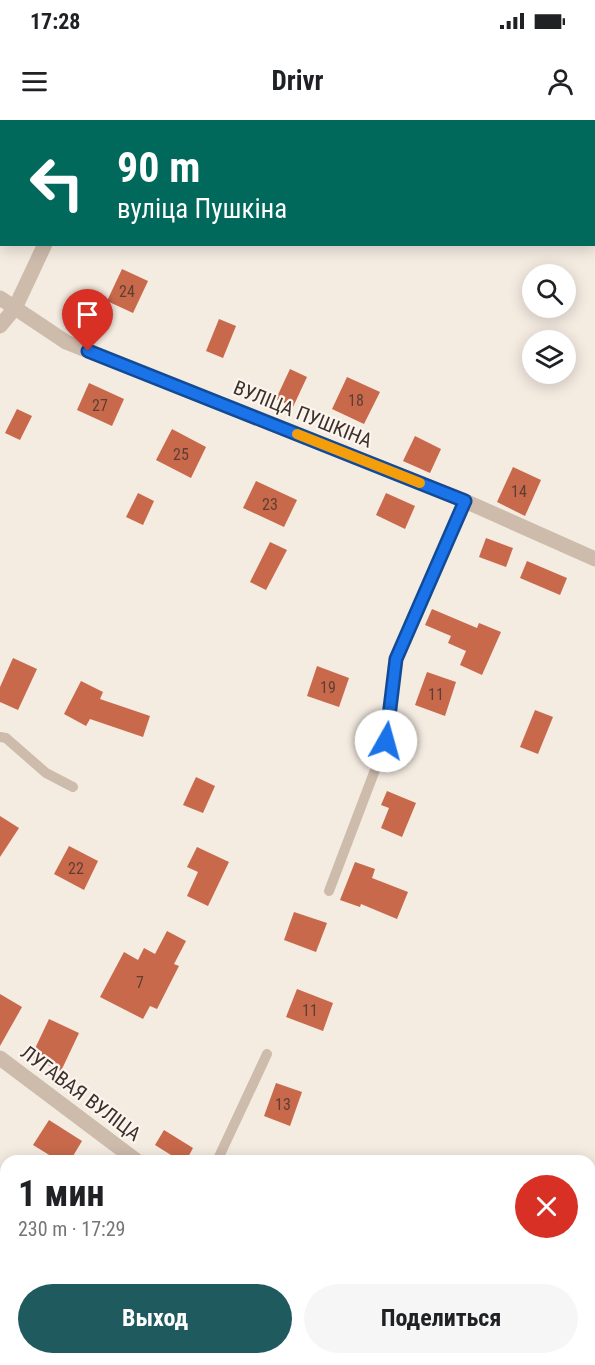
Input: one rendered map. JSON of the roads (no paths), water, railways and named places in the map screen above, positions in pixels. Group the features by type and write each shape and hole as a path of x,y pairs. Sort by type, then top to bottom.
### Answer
{"street":[{"path":"0,326 15,308 44,246"},
{"name":"ВУЛІЦА ПУШКІНА","path":"0,298 66,342 465,501 595,559"},
{"name":"ЛУГАВАЯ ВУЛІЦА","path":"0,1058 129,1155"}],"lane":[{"path":"329,891 386,741 396,659 465,501"},
{"path":"0,737 6,738 46,773 73,786"},
{"path":"220,1155 267,1054"}]}
